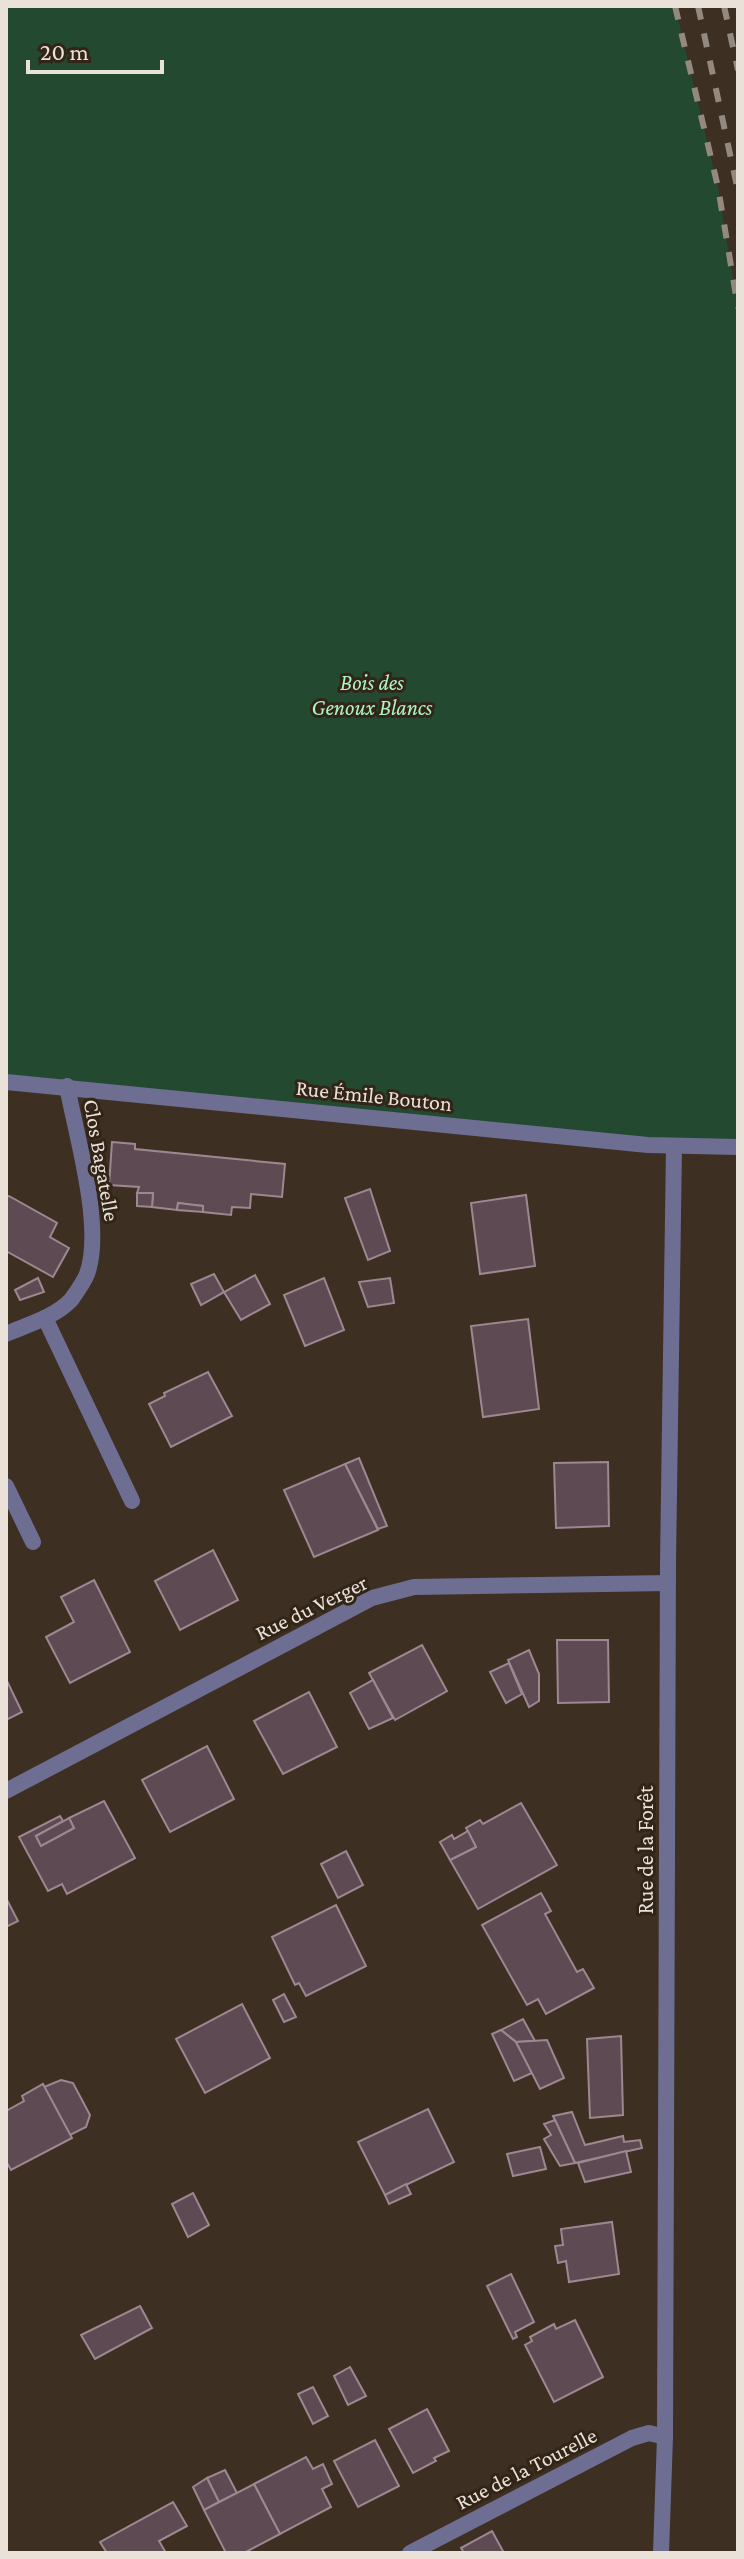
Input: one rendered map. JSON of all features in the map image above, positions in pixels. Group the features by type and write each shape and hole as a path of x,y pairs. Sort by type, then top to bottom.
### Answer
{"street":[{"name":"Rue Émile Bouton","path":"6,1082 674,1147 738,1147"},
{"name":"Clos Bagatelle","path":"6,1334 45,1318 70,1301 87,1275 93,1245 90,1205 67,1086"},
{"name":"Rue de la Forêt","path":"661,2553 665,2437 668,1583 674,1147"},
{"path":"45,1318 132,1501"},
{"path":"6,1486 33,1542"},
{"name":"Rue du Verger","path":"6,1791 372,1598 414,1587 668,1583"},
{"name":"Rue de la Tourelle","path":"410,2553 632,2438 649,2433 665,2437"}],"green space":[{"name":"Bois des Genoux Blancs","path":"6,6 675,6 718,187 738,308 738,1147 6,1082"}],"building":[{"path":"112,1142 135,1144 135,1149 285,1164 282,1197 251,1194 250,1208 232,1207 231,1215 203,1212 203,1206 178,1203 177,1210 152,1207 153,1193 137,1193 139,1187 109,1185"},
{"path":"370,1189 390,1251 368,1260 345,1198"},
{"path":"137,1193 153,1193 152,1207 137,1206"},
{"path":"526,1195 535,1266 480,1274 471,1203"},
{"path":"6,1197 57,1223 50,1237 69,1248 53,1277 6,1251"},
{"path":"178,1203 203,1206 203,1212 177,1210"},
{"path":"214,1274 224,1292 201,1305 191,1284"},
{"path":"255,1275 270,1304 241,1320 224,1292"},
{"path":"38,1278 44,1292 20,1300 15,1290"},
{"path":"324,1278 344,1330 305,1346 284,1295"},
{"path":"390,1278 394,1303 368,1307 359,1282"},
{"path":"528,1319 539,1409 483,1417 471,1326"},
{"path":"208,1372 232,1416 171,1447 149,1404 165,1396 164,1393"},
{"path":"359,1458 387,1526 378,1529 345,1464"},
{"path":"608,1462 609,1526 556,1528 554,1463"},
{"path":"345,1464 378,1530 314,1557 284,1490"},
{"path":"213,1550 238,1600 180,1630 155,1581"},
{"path":"94,1580 130,1652 70,1683 46,1637 74,1622 61,1597"},
{"path":"557,1640 608,1640 609,1702 558,1703"},
{"path":"422,1645 447,1691 395,1720 369,1673"},
{"path":"529,1650 539,1674 539,1701 529,1707 508,1660"},
{"path":"509,1663 522,1694 506,1703 490,1672"},
{"path":"6,1679 22,1712 6,1720"},
{"path":"373,1680 393,1718 369,1729 350,1693"},
{"path":"309,1692 337,1747 283,1774 254,1721"},
{"path":"207,1746 234,1799 170,1832 142,1780"},
{"path":"104,1801 135,1858 67,1894 62,1884 48,1891 19,1837 60,1816 63,1821 36,1836 41,1846 74,1828 69,1818"},
{"path":"521,1803 557,1865 478,1909 450,1860 476,1847 466,1828 480,1820 483,1824"},
{"path":"69,1818 74,1828 41,1846 36,1836"},
{"path":"468,1831 476,1847 450,1860 440,1842"},
{"path":"346,1851 363,1885 338,1898 321,1864"},
{"path":"541,1893 551,1911 545,1914 577,1972 583,1969 594,1988 546,2014 538,1999 527,2005 482,1925"},
{"path":"6,1898 18,1921 6,1927"},
{"path":"336,1905 366,1966 306,1996 299,1983 295,1985 272,1937"},
{"path":"284,1994 296,2017 284,2022 273,2000"},
{"path":"242,2004 270,2058 205,2093 176,2039"},
{"path":"523,2019 535,2041 516,2042 501,2030"},
{"path":"501,2030 516,2042 532,2073 514,2081 492,2034"},
{"path":"621,2036 623,2115 590,2118 587,2039"},
{"path":"547,2040 564,2078 540,2089 516,2042"},
{"path":"61,2080 73,2083 90,2115 86,2127 70,2135 44,2087"},
{"path":"43,2084 72,2138 11,2170 6,2161 6,2111 24,2101 22,2096"},
{"path":"428,2109 454,2162 385,2195 358,2142"},
{"path":"572,2112 585,2145 623,2136 624,2142 640,2140 642,2148 575,2163 553,2116"},
{"path":"555,2120 575,2163 560,2166 544,2139 551,2135 544,2124"},
{"path":"540,2147 546,2169 513,2176 507,2154"},
{"path":"626,2151 631,2172 585,2182 578,2163"},
{"path":"406,2184 411,2194 389,2204 385,2195"},
{"path":"193,2193 209,2225 188,2237 172,2204"},
{"path":"612,2222 619,2274 569,2282 566,2261 558,2263 555,2246 563,2245 561,2229"},
{"path":"511,2274 534,2322 515,2332 517,2337 513,2339 487,2286"},
{"path":"140,2306 152,2328 95,2359 81,2335"},
{"path":"575,2320 603,2377 554,2402 525,2345 532,2341 530,2337 554,2324 556,2329"},
{"path":"350,2367 366,2396 348,2405 334,2376"},
{"path":"313,2387 328,2416 313,2424 298,2394"},
{"path":"427,2409 449,2451 413,2473 389,2429"},
{"path":"375,2440 399,2486 358,2507 334,2461"},
{"path":"306,2457 313,2469 323,2464 332,2484 322,2489 331,2507 280,2534 254,2484"},
{"path":"225,2470 237,2493 219,2502 207,2478"},
{"path":"207,2478 219,2502 204,2510 193,2487"},
{"path":"254,2484 280,2534 244,2553 226,2553 204,2510"},
{"path":"173,2502 187,2526 159,2541 166,2553 107,2553 100,2542"},
{"path":"492,2531 504,2553 464,2553 461,2548"}],"railway":[{"path":"675,6 718,187 738,308"},
{"path":"698,6 738,191"},
{"path":"724,6 738,70"}]}
